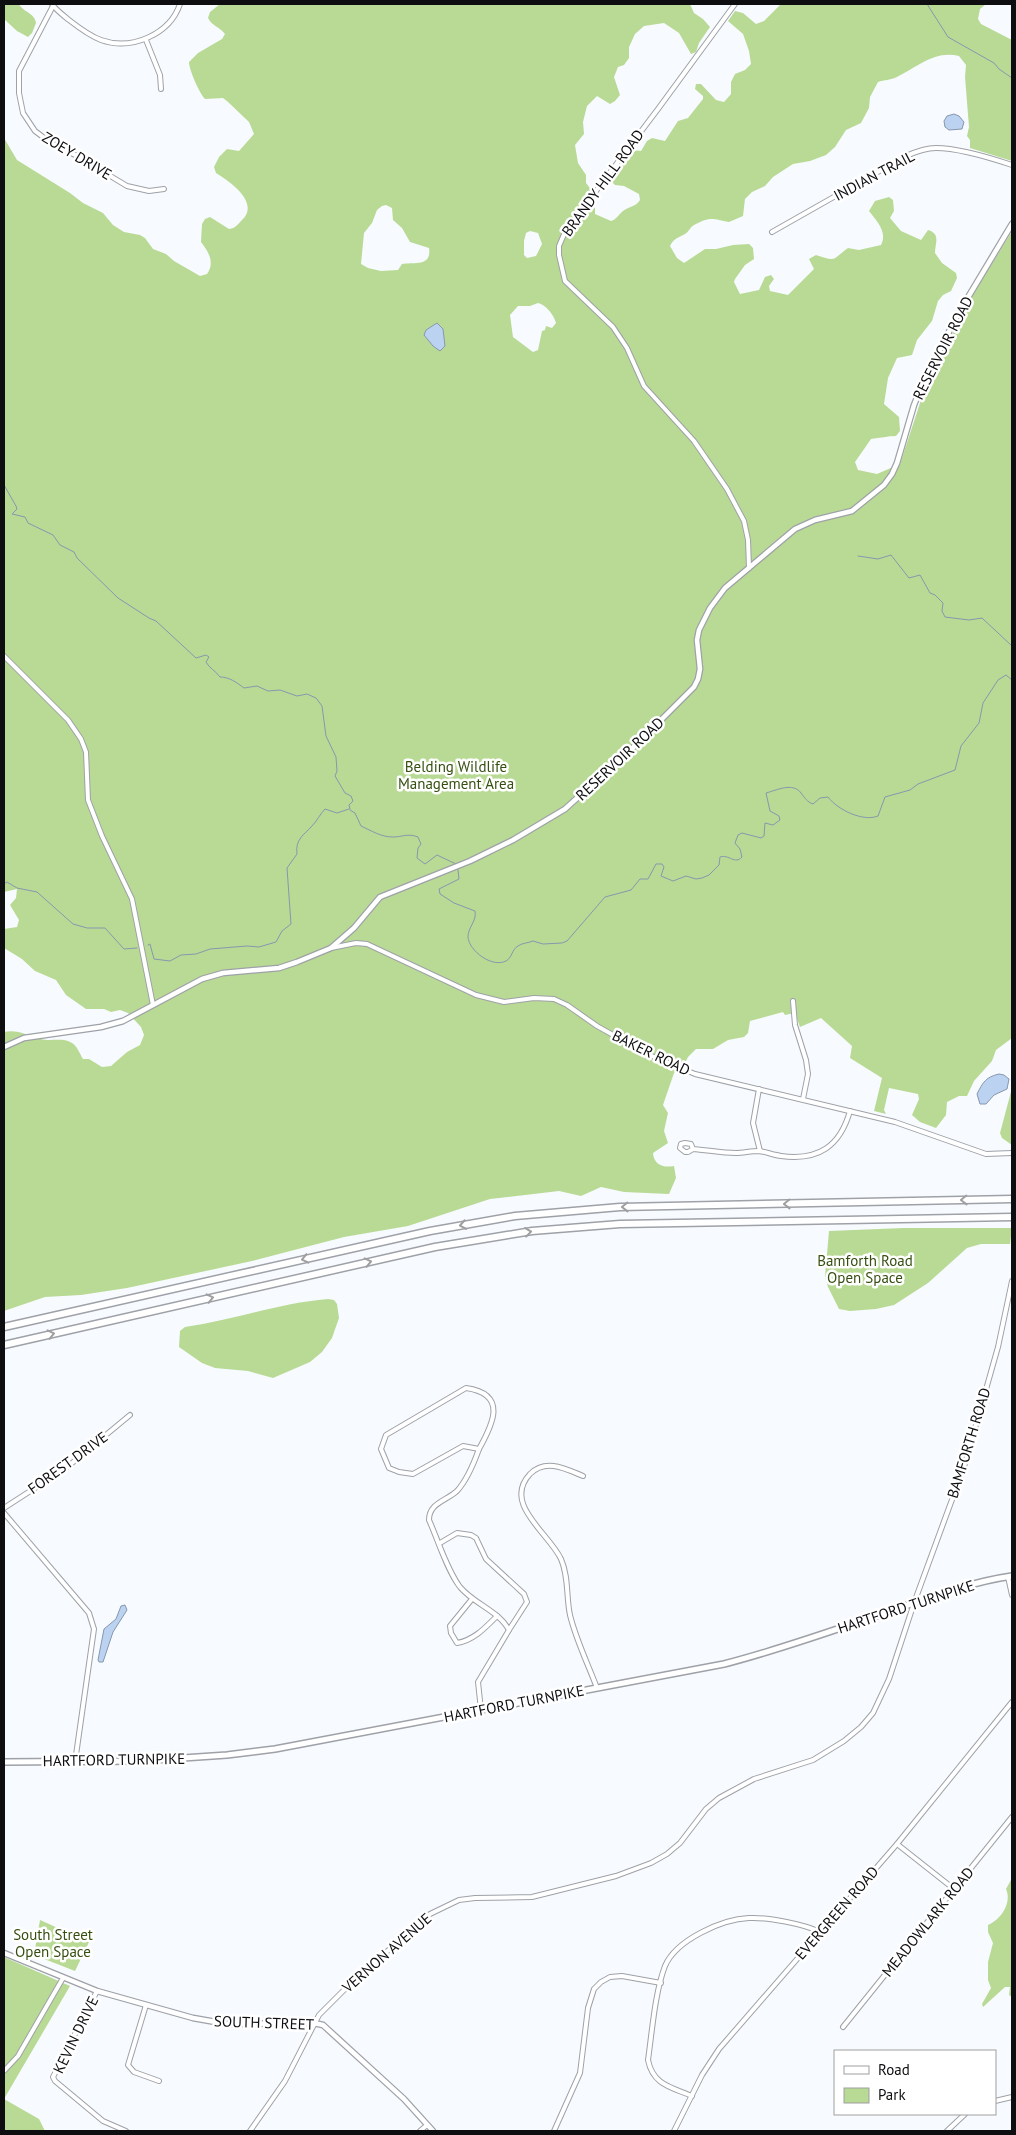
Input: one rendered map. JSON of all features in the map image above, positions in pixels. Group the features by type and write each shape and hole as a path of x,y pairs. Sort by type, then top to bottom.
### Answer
{"highway":[{"path":"4,1327 430,1231 515,1216 620,1207 1012,1199"},
{"path":"4,1345 435,1247 524,1232 620,1224 1012,1217"}],"main road":[{"name":"HARTFORD TURNPIKE","path":"4,1762 75,1762 227,1755 309,1744 703,1668 756,1656 914,1603 983,1582 1010,1576"}],"street":[{"path":"53,5 77,27 102,40 120,43 146,40 166,26 178,11 180,4"},
{"name":"BRANDY HILL ROAD","path":"735,4 565,232 560,240 559,255 565,281 613,327 627,348 644,386 694,441 727,489 744,521 748,540 749,568"},
{"name":"ZOEY DRIVE","path":"53,5 19,71 19,93 23,113 35,131 51,143 127,186 149,191 164,189"},
{"path":"146,40 160,75 161,89"},
{"name":"INDIAN TRAIL","path":"772,232 906,156 921,151 935,148 951,149 1012,165"},
{"name":"RESERVOIR ROAD","path":"4,1046 24,1038 101,1027 123,1021 202,979 223,973 279,968 331,948 354,928 372,903 380,897 494,850 539,826 582,795 656,726 694,687 700,668 697,640 698,630 716,599 725,588 803,524 852,511 884,485 897,463 914,405 922,385 958,314 1012,224"},
{"path":"4,656 62,713 81,739 86,752 88,800 102,836 132,899 153,1005"},
{"name":"BAKER ROAD","path":"331,948 356,943 367,944 476,995 492,1000 514,1002 534,998 554,999 567,1005 597,1026 671,1066 695,1074 895,1122 986,1154 1012,1153"},
{"path":"793,1001 795,1025 806,1060 808,1074 803,1099"},
{"path":"759,1090 753,1123 760,1151"},
{"path":"694,1149 736,1153 760,1151 783,1156 800,1157 827,1148 838,1139 850,1111"},
{"name":"BAMFORTH ROAD","path":"914,1603 952,1500 976,1426 998,1347 1012,1281"},
{"path":"479,1449 463,1446 414,1474 399,1472 389,1468 381,1449 386,1435 466,1388 479,1390 489,1397 494,1409 492,1426 457,1490 437,1504 429,1514 429,1520 440,1542 450,1570 460,1586 472,1599 505,1623 510,1630"},
{"name":"FOREST DRIVE","path":"4,1508 66,1468 130,1415"},
{"path":"584,1476 551,1465 540,1467 531,1473 523,1484 520,1496 525,1509 560,1558 565,1572 571,1619 597,1688"},
{"path":"4,1513 89,1613 94,1629 75,1762"},
{"path":"440,1542 456,1533 471,1535 476,1538 486,1559 524,1594 527,1602 478,1682 481,1710"},
{"path":"1010,1576 1012,1595"},
{"path":"472,1599 450,1626 451,1633 457,1643 464,1642 477,1635 497,1616"},
{"name":"VERNON AVENUE","path":"250,2131 285,2081 314,2023 331,2002 430,1914 445,1906 475,1898 532,1897 564,1890 616,1876 651,1863 667,1854 680,1843 706,1809 719,1798 761,1776 813,1760 844,1741 861,1727 873,1713 882,1697 914,1603"},
{"name":"EVERGREEN ROAD","path":"674,2131 715,2054 898,1844 1012,1702"},
{"name":"MEADOWLARK ROAD","path":"843,2027 1012,1817"},
{"path":"898,1844 954,1890"},
{"path":"692,2096 656,2080 650,2072 648,2060 661,1983 666,1965 681,1945 688,1939 724,1924 747,1918 760,1918 799,1925 820,1932"},
{"name":"SOUTH STREET","path":"4,1953 98,1991 193,2018 227,2024 314,2023 323,2025 404,2099 433,2131"},
{"path":"554,2131 580,2074 588,2008 594,1989 610,1977 622,1976 661,1983"},
{"path":"4,2071 18,2056 63,1978"},
{"name":"KEVIN DRIVE","path":"98,1991 53,2077 55,2081 103,2121 126,2131"},
{"path":"146,2005 128,2065 134,2072 158,2081"},
{"path":"996,2101 1012,2097"},
{"path":"947,2131 964,2115"},
{"path":"420,2131 427,2125"}],"green space":[{"path":"4,4 19,4 33,17 36,23 28,37 17,31 4,19"},
{"name":"Belding Wildlife Management Area","path":"220,4 690,4 694,13 710,27 699,43 696,52 691,54 679,33 664,23 644,26 635,34 629,47 629,58 624,65 618,67 614,77 620,95 610,104 597,96 587,106 583,122 584,134 575,145 578,163 586,175 586,183 593,192 595,214 611,221 625,209 640,200 639,194 624,186 615,185 611,181 631,152 633,150 641,151 647,141 652,138 665,141 678,121 688,118 703,99 703,96 695,89 696,84 701,84 716,100 724,102 731,94 731,82 735,74 745,70 751,64 743,34 728,21 735,11 743,13 756,24 764,21 781,4 986,4 980,9 978,19 981,24 1012,40 1012,161 970,148 970,140 967,136 969,127 965,77 966,65 959,56 942,55 934,57 895,78 878,82 870,97 869,108 861,123 846,130 835,147 826,155 810,161 793,164 773,177 765,186 752,192 745,199 743,216 729,222 712,219 704,220 693,226 670,246 677,258 684,263 705,249 749,244 753,248 754,259 745,265 734,282 740,294 759,290 765,277 771,275 774,279 769,286 770,291 788,295 814,269 809,259 816,255 834,259 848,248 859,250 881,245 883,240 882,231 878,222 869,211 875,201 889,197 893,200 894,211 890,218 901,231 921,240 928,230 935,234 935,253 942,263 956,273 957,278 951,291 943,295 938,301 932,321 917,340 912,355 897,358 888,378 884,404 899,417 900,431 896,436 871,439 855,462 858,470 877,474 900,464 925,388 969,301 1012,231 1012,1038 996,1050 992,1061 974,1081 967,1096 959,1096 947,1102 946,1115 936,1128 920,1122 912,1115 919,1099 918,1094 889,1088 884,1110 886,1114 874,1111 882,1078 850,1058 852,1046 821,1018 800,1027 795,1013 785,1015 783,1012 750,1021 748,1033 744,1037 728,1040 713,1049 696,1049 688,1057 682,1069 674,1073 663,1105 668,1113 664,1131 668,1143 653,1153 655,1160 660,1165 674,1166 676,1178 669,1194 624,1192 601,1187 581,1196 559,1191 490,1199 408,1226 344,1237 252,1261 127,1288 81,1295 45,1297 4,1311 4,1032 14,1031 45,1040 68,1041 75,1046 83,1059 89,1059 102,1067 111,1066 127,1052 140,1045 144,1035 141,1027 128,1013 120,1010 111,1012 104,1009 86,1009 66,995 56,980 35,971 22,959 4,948 4,929 17,927 19,920 10,905 16,898 17,889 4,892 4,138 17,160 83,203 103,213 113,225 124,232 140,235 145,238 153,249 166,254 174,261 200,276 207,274 211,262 201,242 202,224 205,219 210,217 231,229 242,220 247,213 248,207 246,200 236,187 216,173 214,167 219,157 227,149 239,151 254,134 249,122 223,98 205,99 189,66 189,62 198,53 222,39 225,34 210,21 208,18 210,12","holes":["386,205 392,208 393,220 402,228 410,242 429,248 428,258 425,261 402,264 398,270 381,271 361,264 364,233 372,223 377,210","530,231 538,233 542,244 536,256 527,258 524,255 526,233","538,303 544,306 552,314 556,323 552,328 546,326 545,330 542,331 538,350 533,352 513,337 510,315 518,306 530,306"]},
{"path":"1012,1088 1012,1145 1002,1138 1000,1133"},
{"name":"Bamforth Road Open Space","path":"903,1228 1012,1228 1010,1244 981,1244 967,1248 928,1283 894,1305 876,1309 850,1311 839,1309 825,1277 829,1231"},
{"path":"328,1299 334,1300 337,1304 339,1318 332,1338 322,1352 310,1362 273,1378 248,1371 215,1368 202,1363 179,1347 180,1331 185,1327 292,1304"},
{"path":"1012,1878 1012,1997 1009,1995 1010,1987 1005,1987 983,2007 982,2004 991,1988 988,1980 988,1962 993,1943 988,1932 988,1925 998,1919 1007,1905 1008,1894 1006,1889"},
{"name":"South Street Open Space","path":"40,1920 89,1942 75,1971 34,1955"},
{"path":"4,1957 70,1986 4,2099"},
{"path":"4,2099 39,2119 45,2131 4,2131"}],"water":[{"path":"954,114 959,116 964,122 962,129 949,130 945,127 944,121 947,116"},
{"path":"437,323 443,329 445,346 440,351 424,335 426,330"},
{"path":"999,1074 1009,1079 1007,1089 994,1095 986,1104 980,1104 977,1094 981,1086 988,1078"},
{"path":"125,1605 127,1610 113,1632 103,1662 99,1662 104,1629 116,1619 121,1606"}],"waterway":[{"path":"927,4 948,37 994,63 1012,78"},
{"path":"4,485 17,509 12,514 25,517 28,523 53,535 60,545 74,552 77,558 118,598 156,621 196,658 206,655 209,657 206,662 220,677 229,679 244,688 257,686 268,691 280,690 297,696 307,694 316,698 322,706 326,736 336,757 337,771 335,776 345,793 351,796 353,801 349,805 350,809"},
{"path":"858,556 878,559 891,555 909,578 920,575 930,593 943,603 942,611 945,617 969,620 982,618 1012,646"},
{"path":"458,870 459,879 439,889 440,894 454,903 475,911 475,918 468,937 472,948 482,957 500,963 508,960 516,947 523,944 533,941 543,944 562,943 567,941 605,897 631,890 640,879 648,879 656,864 662,864 664,867 661,876 673,881 686,876 696,879 709,875 719,865 720,857 723,856 734,860 742,857 740,849 735,843 738,835 742,833 761,838 764,836 765,823 773,825 780,820 779,816 770,811 766,793 789,787 794,788 813,804 820,798 828,797 832,802 851,814 865,817 878,816 885,797 910,790 918,784 955,770 961,746 979,723 983,703 998,680 1006,675 1012,680"},
{"path":"148,945 150,944 154,959 170,961 181,955 196,954 210,949 259,947 276,942 282,931 291,924 287,868 297,854 299,841 325,809 337,813 349,809"},
{"path":"350,810 355,813 361,826 384,836 408,835 418,837 421,844 418,848 417,858 425,864 437,855 456,864"},
{"path":"4,884 7,882 17,888 37,892 73,924 87,928 105,928 124,949 137,948"}]}
